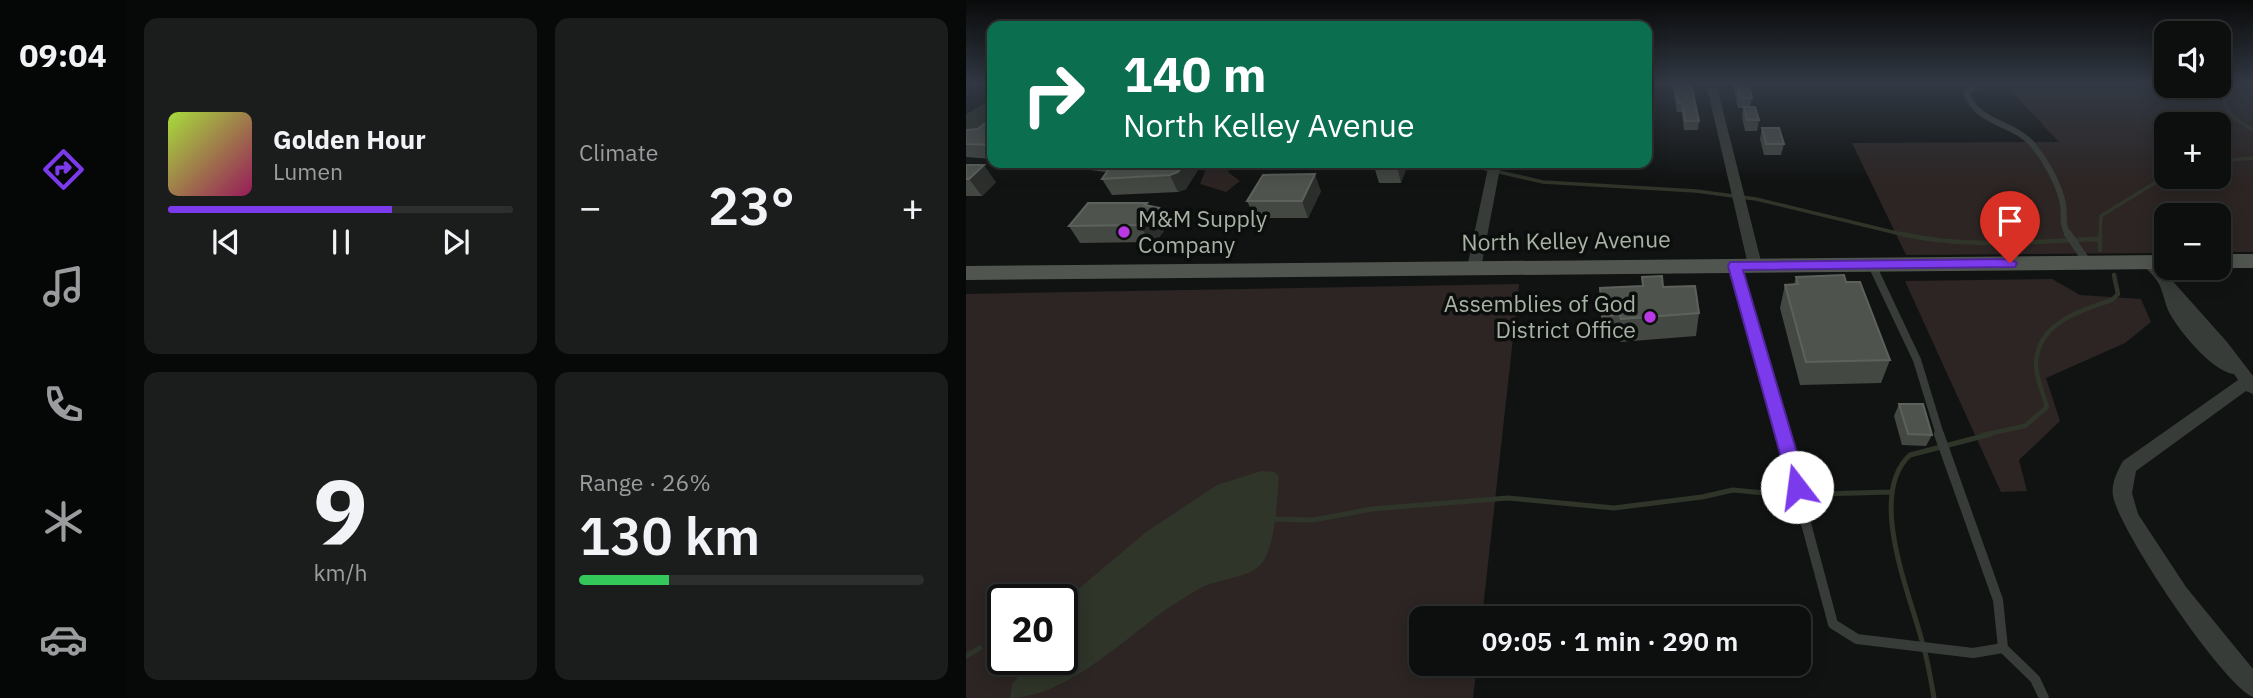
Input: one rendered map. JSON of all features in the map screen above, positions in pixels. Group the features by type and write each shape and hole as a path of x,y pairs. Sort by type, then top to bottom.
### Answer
{"main road":[{"path":"2231,261 2253,261"},
{"name":"North Kelley Avenue","path":"966,273 2088,262 2154,268"}],"street":[{"path":"1717,116 1745,265"},
{"path":"1474,268 1494,168"},
{"path":"2164,280 2178,318 2191,334 2250,385 2129,466 2123,479 2122,495 2147,546 2253,686"}],"lane":[{"path":"1982,116 1986,120 2021,134 2030,143 2050,171 2063,207 2062,222 2088,262"},
{"path":"1745,265 1766,383 1791,460 1833,624 1857,639 1973,653 2003,648"},
{"path":"1872,265 1917,360 1939,433 1998,600 2003,648 2035,679 2044,698"}],"shaded area":[{"path":"966,116 987,116 987,130 966,134"},
{"path":"2034,116 2154,116 2154,189 2231,189 2231,116 2253,116 2253,252 2231,252 2231,203 2154,203 2154,253 1906,255 1852,143 2059,142"},
{"path":"1206,168 1230,168 1228,172 1240,181 1226,192 1200,184"},
{"path":"2052,279 2080,295 2141,299 2151,322 2125,343 2046,378 2060,421 2019,460 2027,491 2001,492 1905,281"},
{"path":"1519,284 1483,606 1409,606 1409,676 1476,676 1473,698 966,698 966,294"},
{"path":"1261,471 1274,472 1279,476 1273,534 1261,564 1248,573 1197,590 1078,674 1078,589 1146,532 1217,485"},
{"path":"1020,675 1077,675 1029,696 1010,698 1012,684"}],"building":[{"path":"1684,116 1698,116 1699,121 1685,121"},
{"path":"1746,116 1758,116 1759,120 1747,120"},
{"path":"987,124 987,145 966,144 966,130 978,129"},
{"path":"1762,128 1779,128 1784,144 1766,144"},
{"path":"966,165 984,165 966,179"},
{"path":"1110,168 1181,168 1170,175 1102,179"},
{"path":"1315,174 1302,201 1247,201 1263,175"},
{"path":"1088,203 1147,203 1145,205 1159,208 1148,222 1140,225 1069,226"},
{"path":"1844,275 1846,282 1860,282 1890,360 1806,362 1785,285 1798,284 1796,277"},
{"path":"1662,276 1663,287 1695,286 1699,313 1621,319 1620,315 1602,316 1600,288 1643,286 1642,277"},
{"path":"1899,404 1923,404 1932,435 1908,434"}],"waterway":[{"path":"2233,116 2253,130"},
{"path":"2231,160 2253,158"},
{"path":"1482,168 1543,182 1696,191 1756,199 1909,236"},
{"path":"2100,236 2101,216 2154,183"},
{"path":"1902,234 1975,243 2100,239"},
{"path":"2100,239 2100,250"},
{"path":"1983,435 2025,426 2047,407 2036,364 2038,350 2044,338 2074,314 2112,300 2118,294 2114,275"},
{"path":"1934,698 1925,651 1896,547 1892,495 1897,473 1910,455 1991,434"},
{"path":"1271,519 1313,520 1372,509 1508,498 1614,508 1702,497 1733,490 1784,495 1891,492"},
{"path":"966,656 980,648"}],"place":[{"name":"M&M Supply Company","path":"1124,232"},
{"name":"Assemblies of God District Office","path":"1650,317"}],"route":[{"path":"1797,487 1735,266 2010,263"}]}
